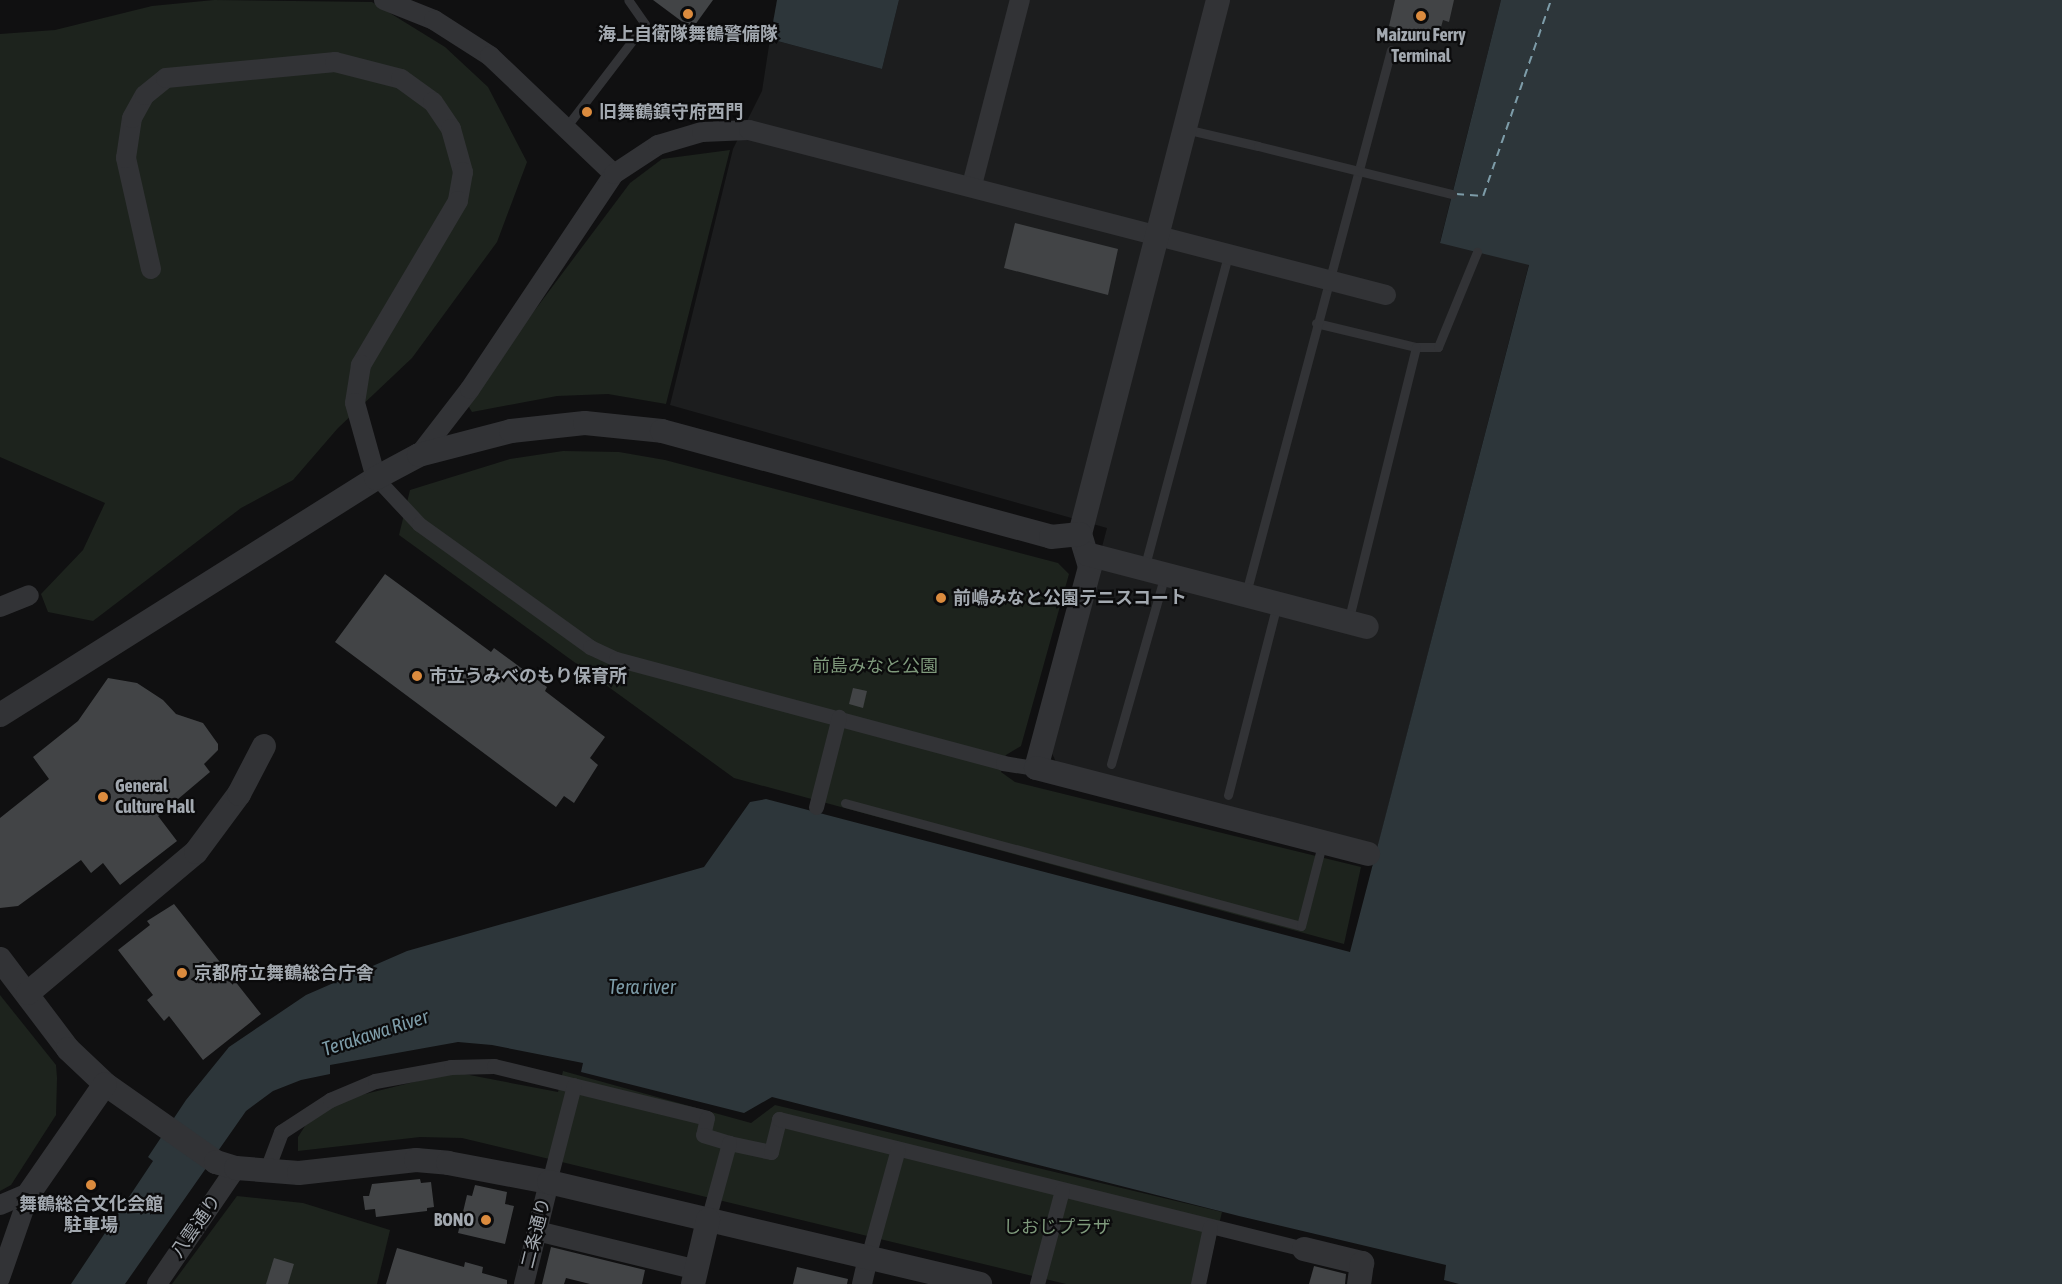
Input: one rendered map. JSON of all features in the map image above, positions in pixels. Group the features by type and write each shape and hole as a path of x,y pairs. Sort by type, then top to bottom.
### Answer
{"street":[{"path":"384,0 434,20 490,56 567,126 614,174"},
{"path":"972,185 1020,0"},
{"path":"1036,768 1090,567 1083,544 1089,513 1155,236 1218,0"},
{"path":"151,268 126,158 132,118 145,95 166,78 334,62 400,79 433,102 451,129 463,172 458,201 361,365 355,403 376,478 419,524 590,647 616,659 839,717 1003,764 1036,768 1368,854"},
{"path":"419,455 470,389 614,174 658,145 702,132 749,130 972,185 1155,236 1386,295"},
{"path":"0,715 376,478 419,455 511,432 585,423 651,430 1083,544 1154,572 1358,625"},
{"path":"0,607 29,595"},
{"path":"816,807 839,717"},
{"path":"27,993 196,852 239,794 264,746"},
{"path":"0,959 68,1049 105,1084 161,1126 226,1165 266,1172 299,1173 416,1160 549,1182 980,1284"},
{"path":"266,1172 281,1132 330,1100 375,1081 451,1067 494,1066 707,1118 703,1136 729,1143 771,1152 779,1119 1362,1263 1359,1284"},
{"path":"0,1278 30,1192 105,1084"},
{"path":"549,1182 574,1085"},
{"path":"537,1231 695,1277 729,1143"},
{"path":"862,1284 898,1149"},
{"name":"八雲通り","path":"156,1284 226,1165"},
{"name":"二条通り","path":"524,1284 549,1182"},
{"path":"1037,1284 1062,1190"},
{"path":"0,1205 30,1192"},
{"path":"1198,1284 1210,1227"}],"lane":[{"path":"567,126 645,24 628,0"},
{"path":"1245,595 1316,323 1391,50"},
{"path":"1185,129 1452,194"},
{"path":"1316,323 1416,347 1438,346 1477,252"},
{"path":"1111,764 1228,255"},
{"path":"1358,625 1416,347"},
{"path":"1228,795 1277,604"},
{"path":"845,803 1301,926 1323,842"}],"shaded area":[{"path":"899,0 1501,0 1440,242 1529,264 1378,846 1058,766 1049,747 1107,528 670,405 733,149 762,91 770,39 882,69"}],"green space":[{"path":"214,0 372,2 445,47 488,87 527,162 497,242 412,358 338,428 293,480 241,508 93,621 48,612 41,594 83,550 105,503 0,457 0,34 55,30 152,6"},
{"path":"730,150 666,404 608,394 557,396 472,412 466,402 630,183 662,159"},
{"name":"前島みなと公園","path":"563,451 619,452 665,460 1058,563 1069,574 1021,746 1006,755 1001,772 1015,782 1361,867 1344,944 734,778 399,535 410,490 510,459"},
{"path":"0,995 56,1065 57,1078 56,1115 11,1185 0,1191"},
{"name":"しおじプラザ","path":"563,1071 751,1123 775,1105 1222,1212 1205,1284 1066,1284 462,1138 420,1137 298,1151 298,1137 305,1126 337,1101 454,1072 558,1092"},
{"path":"237,1196 303,1203 390,1230 377,1284 172,1284"}],"water":[{"path":"777,0 899,0 882,69 770,39"},
{"path":"1501,0 2062,0 2062,1284 1459,1284 1444,1280 1446,1265 1239,1216 772,1097 744,1113 581,1072 583,1063 492,1045 458,1042 330,1065 330,1074 301,1080 273,1091 246,1111 125,1284 71,1284 153,1161 148,1157 186,1100 229,1047 306,995 407,951 704,867 750,802 766,799 1350,952 1529,265 1440,243"}],"building":[{"name":"海上自衛隊舞鶴警備隊","path":"653,0 713,0 692,29"},
{"name":"Maizuru Ferry Terminal","path":"1395,0 1454,0 1449,22 1443,20 1438,38 1389,26"},
{"path":"1015,223 1118,249 1108,295 1004,268"},
{"path":"385,574 491,652 494,648 547,687 545,691 605,737 590,758 598,765 574,803 564,796 556,807 335,642"},
{"name":"General Culture Hall","path":"108,678 137,683 163,700 176,714 203,723 218,744 218,750 204,764 210,772 158,816 177,841 120,885 103,863 91,873 81,860 18,906 0,908 0,818 49,779 33,757 78,721"},
{"path":"853,688 867,691 863,708 849,704"},
{"name":"京都府立舞鶴総合庁舎","path":"174,904 261,1014 203,1060 169,1016 164,1021 147,1000 153,995 118,950 150,925 147,921"},
{"path":"420,1179 421,1183 431,1182 434,1207 427,1208 427,1211 376,1217 375,1209 365,1210 363,1196 369,1196 372,1184"},
{"name":"BONO","path":"475,1185 507,1192 505,1204 514,1206 505,1244 458,1233 467,1195 472,1196"},
{"path":"551,1247 645,1270 642,1284 590,1284 566,1278 564,1284 542,1284"},
{"path":"397,1248 464,1267 465,1262 483,1267 482,1273 507,1280 507,1284 386,1284"},
{"path":"274,1258 294,1264 288,1284 266,1284"},
{"path":"1314,1266 1346,1274 1345,1284 1309,1284"},
{"path":"797,1267 848,1279 847,1284 793,1284"}],"ferry route":[{"path":"1456,194 1483,196 1551,0"}],"place":[{"name":"海上自衛隊舞鶴警備隊","path":"688,14"},
{"name":"Maizuru Ferry Terminal","path":"1421,16"},
{"name":"旧舞鶴鎮守府西門","path":"587,112"},
{"name":"前嶋みなと公園テニスコート","path":"941,598"},
{"name":"市立うみべのもり保育所","path":"417,676"},
{"name":"General Culture Hall","path":"103,797"},
{"name":"京都府立舞鶴総合庁舎","path":"182,973"},
{"name":"舞鶴総合文化会館 駐車場","path":"91,1185"},
{"name":"BONO","path":"486,1220"}],"water label":[{"name":"Tera river","path":"642,986"},
{"name":"Terakawa River","path":"375,1032"}]}
